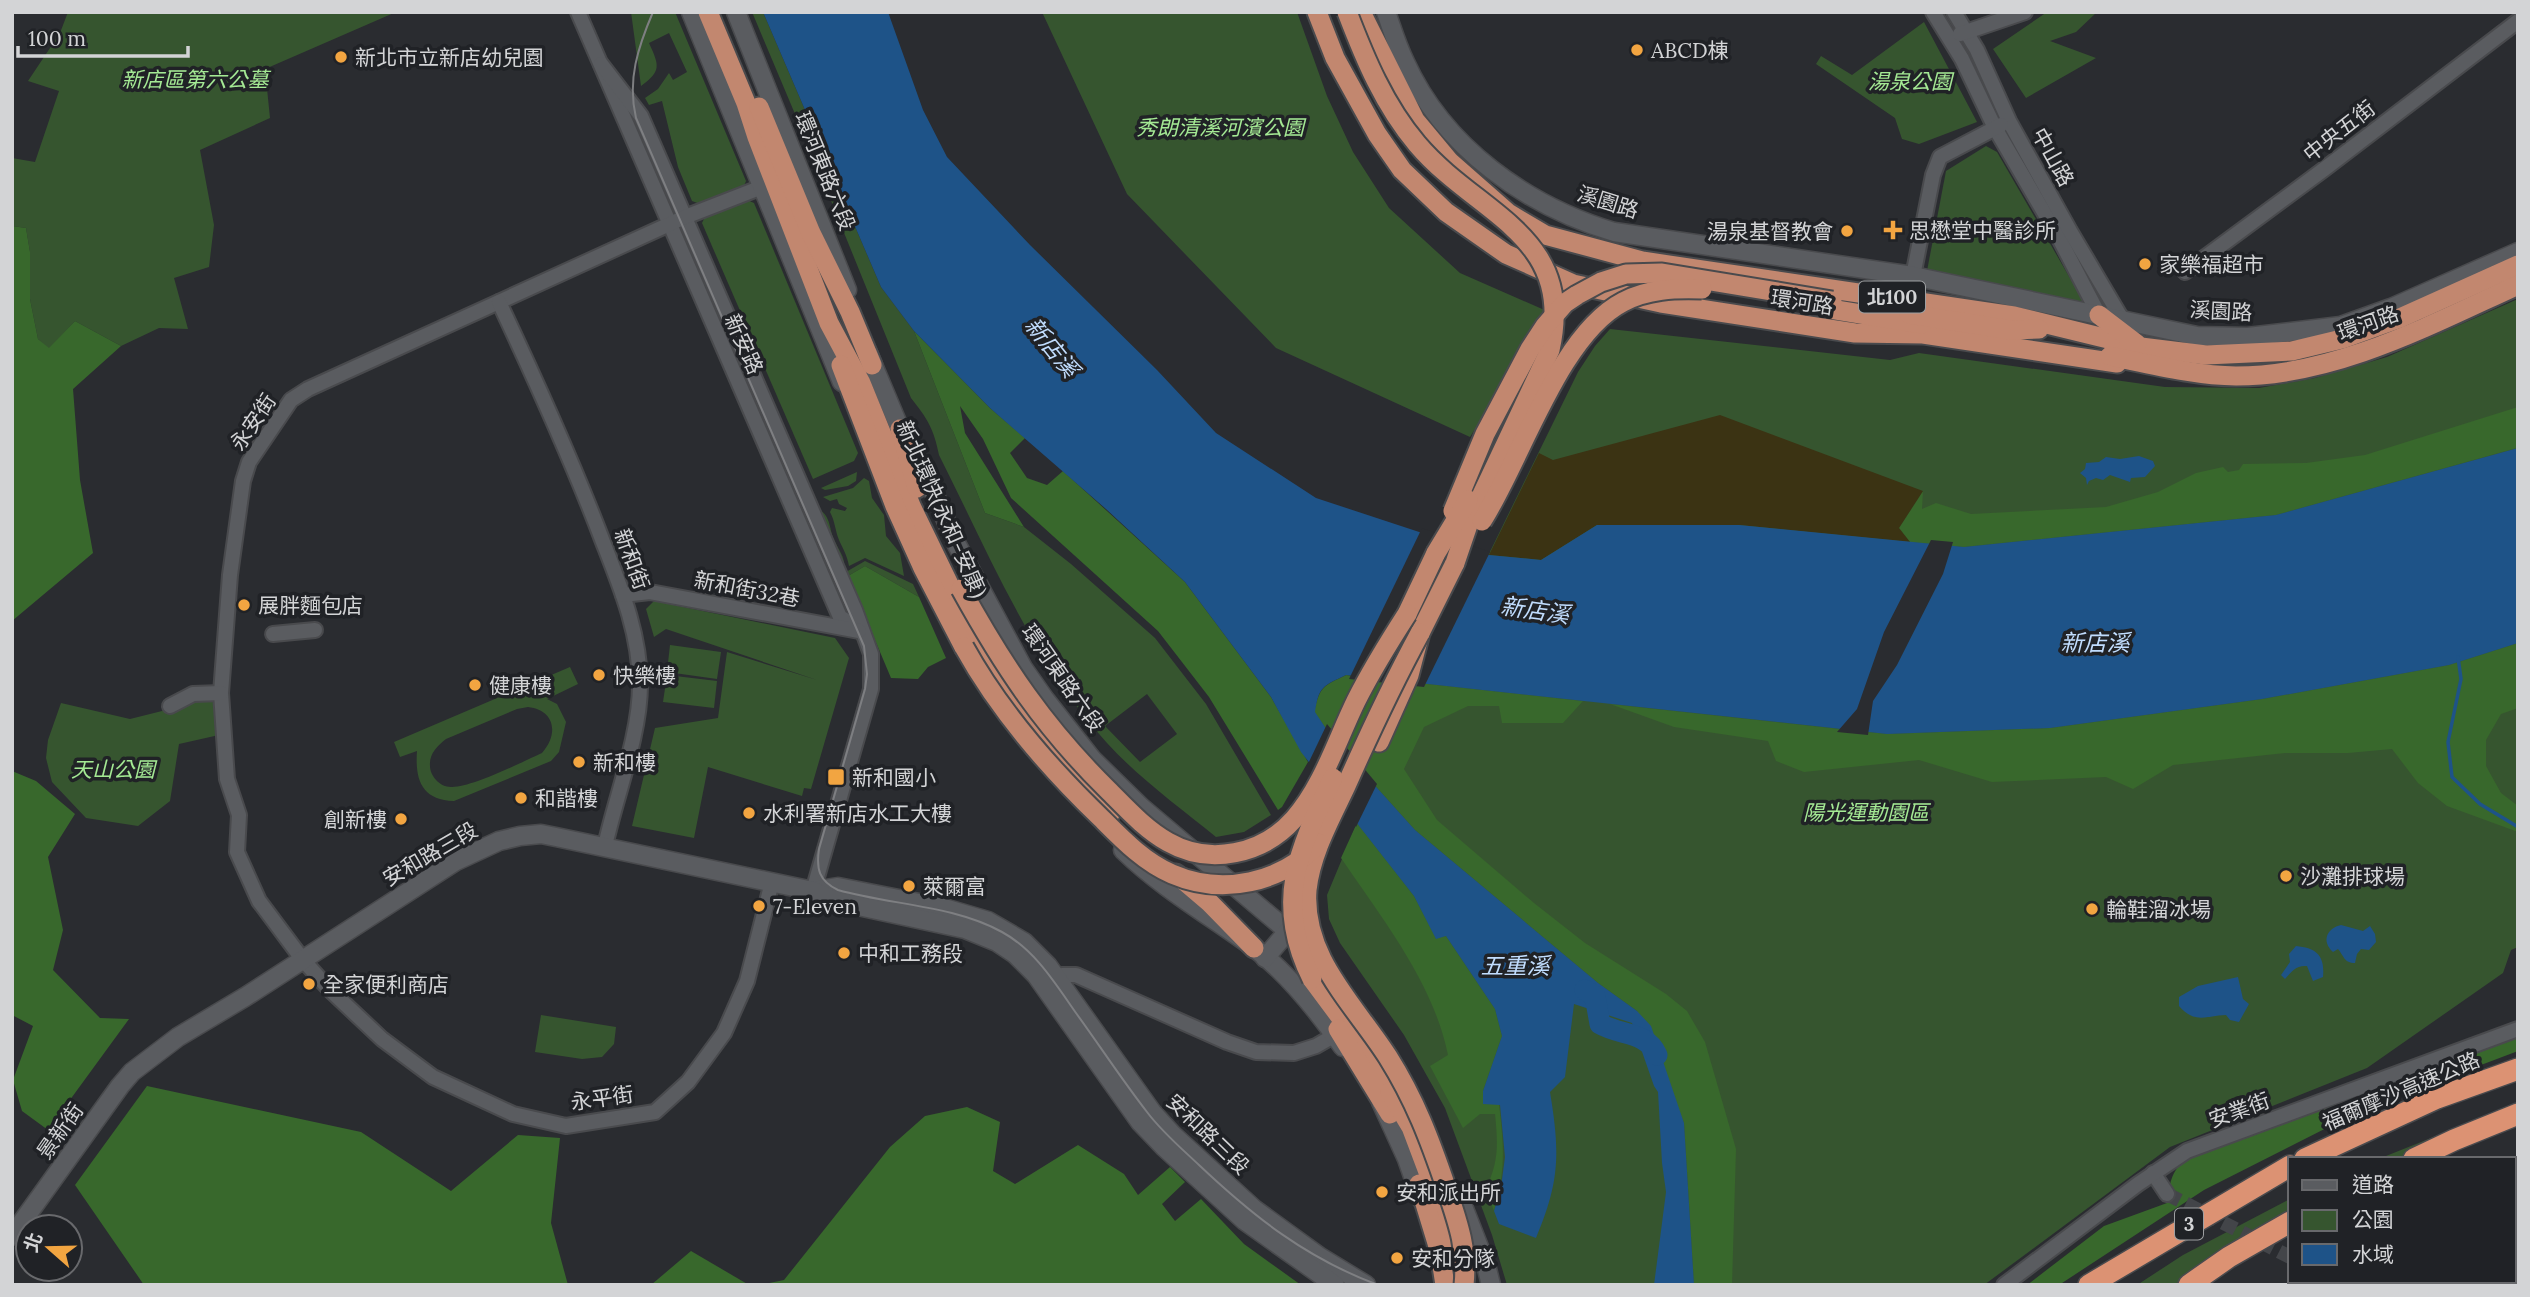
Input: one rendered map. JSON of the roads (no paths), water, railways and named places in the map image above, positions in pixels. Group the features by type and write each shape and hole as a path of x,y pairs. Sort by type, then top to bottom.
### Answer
{"highway":[{"name":"新北環快(永和-安康)","path":"708,12 746,103 829,323 861,383 912,508 958,603 1007,692 1050,748 1093,797 1128,832 1210,902 1259,953"},
{"path":"720,12 811,233 850,312 872,365"},
{"name":"環河路","path":"1317,12 1335,58 1377,134 1402,170 1446,212 1506,254 1573,284 1661,303 1855,333 1923,334 2117,363 2126,340"},
{"path":"1336,12 1373,94 1391,125 1421,162 1492,221 1527,256 1543,289 1546,312 1539,353 1480,479 1436,553"},
{"path":"1347,12 1362,52 1388,104 1411,136 1455,181 1529,243 1551,281 1555,327 1550,350 1469,522 1455,563"},
{"name":"環河路","path":"1361,12 1415,120 1450,162 1508,213 1545,235 1642,261 2001,314 2065,329 2206,355 2292,351 2342,339 2400,318 2518,265"},
{"path":"734,114 757,137"},
{"path":"1464,1285 1464,1239 1425,1126 1388,1057 1319,974 1301,958 1291,918 1296,867 1317,812 1436,553 1485,434 1545,326 1565,303 1601,282 1626,274 1662,273 2057,345 2126,340"},
{"name":"環河路","path":"2126,340 2168,367 2234,376 2264,374 2303,368 2369,349 2518,285"},
{"path":"1443,1285 1440,1253 1412,1163 1398,1130 1372,1081 1323,1004 1315,950 1308,925 1307,888 1311,867 1328,825 1377,718 1455,563 1490,509 1576,344 1606,313 1623,302 1665,289 1684,288 2011,330 2065,329"},
{"path":"2099,315 2126,340"},
{"path":"829,323 844,377 895,506 964,648 994,695 1045,762 1128,845 1170,874 1226,886 1255,881 1277,874 1296,863 1328,834 1351,799 1379,741 1409,675 1420,633"},
{"path":"1855,333 2123,373 2234,376"},
{"path":"900,429 926,514 961,589 1013,677 1051,730 1079,762 1152,832 1189,851 1210,855 1252,849 1269,841 1294,818 1318,781 1378,659 1407,614"},
{"path":"1319,974 1336,1009 1411,1127 1478,1285"},
{"name":"福爾摩沙高速公路","path":"2309,1157 2437,1098 2518,1069"},
{"path":"2419,1157 2518,1114"},
{"name":"3","path":"2089,1285 2288,1167"},
{"path":"1447,1214 1463,1264 1464,1285"},
{"name":"3","path":"2189,1285 2229,1257 2288,1223"}],"main road":[{"path":"691,12 916,567 961,653 985,692 1044,769 1102,831 1139,866 1259,953 1296,988 1335,1035 1375,1092 1407,1159 1440,1263 1443,1285"},
{"name":"溪園路","path":"1386,12 1405,62 1445,125 1503,180 1579,222 1615,232 1913,276 2099,315"},
{"name":"環河東路六段","path":"735,15 836,259 872,365 900,429 925,473 957,545 1023,668 1092,759 1141,807 1312,952 1354,998 1384,1037 1404,1069 1435,1131 1486,1265 1491,1285"},
{"name":"溪園路","path":"2126,340 2197,336 2248,337 2341,326 2391,308 2518,252"},
{"name":"安和路三段","path":"120,1086 132,1072 178,1037 456,861 499,841 541,834 813,891 835,901 941,923 982,935 1015,954 1050,982 1152,1112 1173,1135 1254,1209 1310,1250 1366,1285"},
{"path":"1259,953 1288,931"},
{"name":"安和路三段","path":"1050,982 1140,1122 1245,1221 1335,1285"},
{"name":"景新街","path":"12,1236 120,1086"},
{"name":"環河東路六段","path":"1469,1226 1478,1285"}],"street":[{"name":"新安路","path":"578,12 840,617 862,631"},
{"path":"701,12 710,33 710,58"},
{"name":"中山路","path":"1934,12 1962,59 1995,128 2059,238 2099,315"},
{"name":"中山路","path":"1954,12 1977,50 2010,121 2126,340"},
{"path":"1950,39 1966,31 2025,12"},
{"name":"中央五街","path":"2185,272 2518,21"},
{"name":"新安路","path":"601,64 641,116 855,610 871,654 872,689 813,891"},
{"path":"1913,276 1933,175 1940,158 2010,121"},
{"name":"永安街","path":"303,960 259,901 237,852 239,815 227,779 221,693 230,575 243,481 249,462 291,400 308,389 669,224 762,187"},
{"name":"新和街","path":"499,302 558,430 623,595 634,630 640,687 637,717 605,846"},
{"name":"新和街32巷","path":"623,595 650,592 862,631"},
{"path":"274,634 316,630"},
{"path":"170,706 193,694 221,693"},
{"name":"永平街","path":"303,960 329,989 382,1039 413,1063 449,1086 500,1109 566,1126 654,1112 688,1082 724,1033 747,981 772,882"},
{"path":"1050,982 1067,974 1076,975 1256,1052 1294,1053 1316,1046 1335,1035"},
{"name":"安業街","path":"2004,1285 2153,1173 2187,1151 2518,1029"},
{"path":"2153,1173 2167,1194"}],"water":[{"name":"新店溪","path":"763,12 888,12 923,110 947,157 1216,433 1316,498 1489,555 1541,560 1597,525 1739,525 1964,547 2276,515 2518,448 2518,643 2449,665 2262,699 2050,728 1887,734 1346,675 1327,685 1318,697 1315,712 1333,739 1415,830 1598,983 1637,1011 1651,1026 1684,1123 1694,1285 1654,1285 1666,1192 1658,1092 1632,1023 1574,1004 1565,1077 1550,1092 1556,1166 1544,1218 1536,1238 1499,1224 1494,1211 1505,1157 1500,1105 1483,1104 1483,1091 1502,1036 1495,1009 1446,936 1436,939 1414,896 1301,752 1271,697 1185,582 990,408 914,331 881,287"},
{"path":"2139,456 2153,461 2155,466 2145,477 2131,478 2130,482 2110,475 2103,480 2096,478 2089,481 2087,485 2086,478 2080,473 2085,469 2086,463 2099,462 2106,457 2120,459"},
{"path":"2341,925 2363,931 2370,926 2375,934 2376,942 2369,950 2361,949 2355,963 2346,960 2338,949 2333,952 2327,944 2329,932"},
{"path":"2296,946 2318,954 2323,964 2323,977 2313,981 2307,966 2297,968 2285,979 2281,975 2290,962 2289,954"},
{"path":"2238,977 2243,999 2249,1004 2239,1022 2230,1020 2226,1015 2195,1017 2179,1006 2179,997 2198,986"}],"waterway":[{"path":"2458,657 2461,679 2448,742 2452,777 2480,804 2518,827"},
{"name":"五重溪","path":"1585,990 1595,996 1600,1024 1640,1038 1652,1047 1657,1055"}],"tunnel":[{"path":"2167,1194 2288,1256"}],"tram line":[{"path":"653,12 633,77 636,118 864,646 867,674 865,689 819,849 820,874 838,890 963,916 1014,939 1044,968 1138,1100 1179,1146 1240,1202 1282,1234 1327,1262 1378,1285"}],"place":[{"name":"ABCD棟","path":"1637,50"},
{"name":"新北市立新店幼兒園","path":"341,57"},
{"name":"思懋堂中醫診所","path":"1893,230"},
{"name":"湯泉基督教會","path":"1847,231"},
{"name":"家樂福超市","path":"2145,264"},
{"name":"展胖麵包店","path":"244,605"},
{"name":"快樂樓","path":"599,675"},
{"name":"健康樓","path":"475,685"},
{"name":"新和樓","path":"579,762"},
{"name":"新和國小","path":"836,777"},
{"name":"和諧樓","path":"521,798"},
{"name":"水利署新店水工大樓","path":"749,813"},
{"name":"創新樓","path":"401,819"},
{"name":"沙灘排球場","path":"2286,876"},
{"name":"萊爾富","path":"909,886"},
{"name":"7-Eleven","path":"759,906"},
{"name":"輪鞋溜冰場","path":"2092,909"},
{"name":"中和工務段","path":"844,953"},
{"name":"全家便利商店","path":"309,984"},
{"name":"安和派出所","path":"1382,1192"},
{"name":"安和分隊","path":"1397,1258"}],"park label":[{"name":"新店區第六公墓","path":"195,79"},
{"name":"湯泉公園","path":"1910,81"},
{"name":"秀朗清溪河濱公園","path":"1220,127"},
{"name":"天山公園","path":"113,769"},
{"name":"陽光運動園區","path":"1866,812"}]}
